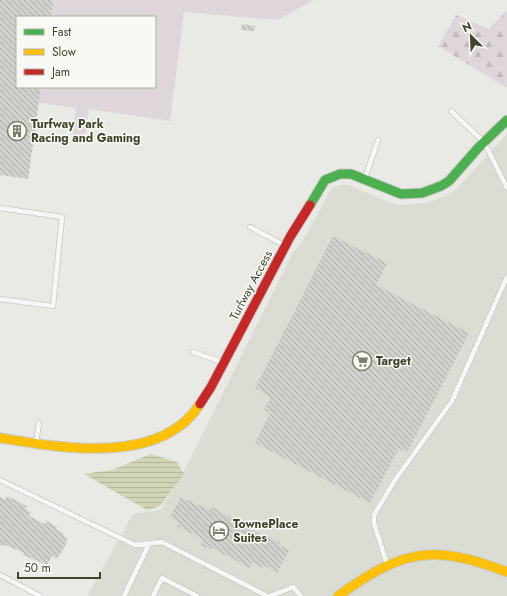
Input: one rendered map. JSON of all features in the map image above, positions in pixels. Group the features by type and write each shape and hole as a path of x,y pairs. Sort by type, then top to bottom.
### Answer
{"street":[{"name":"Turfway Access","path":"0,438 64,448 124,447 168,435 192,417 211,387 285,246 325,180 340,174 351,174 401,194 422,193 441,186 449,180 484,142 507,120"},
{"path":"338,596 361,578 387,564 412,556 454,555 484,562 507,572"}],"lane":[{"path":"451,111 484,142 507,188"},
{"path":"364,179 378,140"},
{"path":"0,208 62,217 53,306 0,299"},
{"path":"250,227 285,246"},
{"path":"387,564 374,523 374,515 406,464 452,401 507,278"},
{"path":"193,352 224,363"},
{"path":"36,444 39,423"},
{"path":"0,480 135,545 162,542 269,596 293,587 301,596"},
{"path":"124,596 149,544"},
{"path":"0,575 40,596"},
{"path":"153,596 162,578 197,596"}],"shaded area":[{"path":"507,134 507,596 87,596 133,514 161,510 185,469 292,254 303,240 332,188 342,185 349,185 399,205 425,203 446,196 456,189"},
{"path":"151,454 177,462 184,474 160,506 147,510 84,474 112,470"}],"green space":[{"path":"0,0 314,0 278,20 184,12 170,121 89,109 84,140 72,139 76,108 0,97"},
{"path":"507,10 507,88 438,46 456,15 489,29"}],"building":[{"name":"Turfway Park Racing and Gaming","path":"0,0 53,0 51,16 16,16 16,88 41,88 28,179 0,175"},
{"path":"242,24 255,26 254,31 241,30"},
{"name":"Target","path":"333,236 387,263 376,285 469,333 407,453 399,448 370,503 255,443 270,413 264,410 271,397 255,388"},
{"path":"7,496 27,506 25,509 31,512 29,516 45,524 47,521 57,527 56,529 64,534 63,536 68,538 67,543 57,559 52,556 47,565 23,555 24,553 8,546 1,545 0,547 0,497 5,500"},
{"name":"TownePlace Suites","path":"181,497 210,510 212,507 266,538 268,536 280,543 279,545 289,550 277,573 263,565 262,568 252,563 250,568 212,548 211,550 200,545 203,539 177,526 179,522 170,517"}],"traffic: fast":[{"path":"310,205 325,180 340,174 351,174 401,194 422,193 441,186 449,181 479,147 507,120"}],"traffic: slow":[{"path":"0,438 52,446 80,448 108,448 136,445 161,437 183,424 200,404"},
{"path":"338,596 381,569 400,561 418,556 437,555 458,557 507,572"}],"traffic: jam":[{"path":"200,404 211,387 290,237 310,205"}],"place":[{"name":"Turfway Park Racing and Gaming","path":"17,131"},
{"name":"Target","path":"362,361"},
{"name":"TownePlace Suites","path":"219,531"}]}
